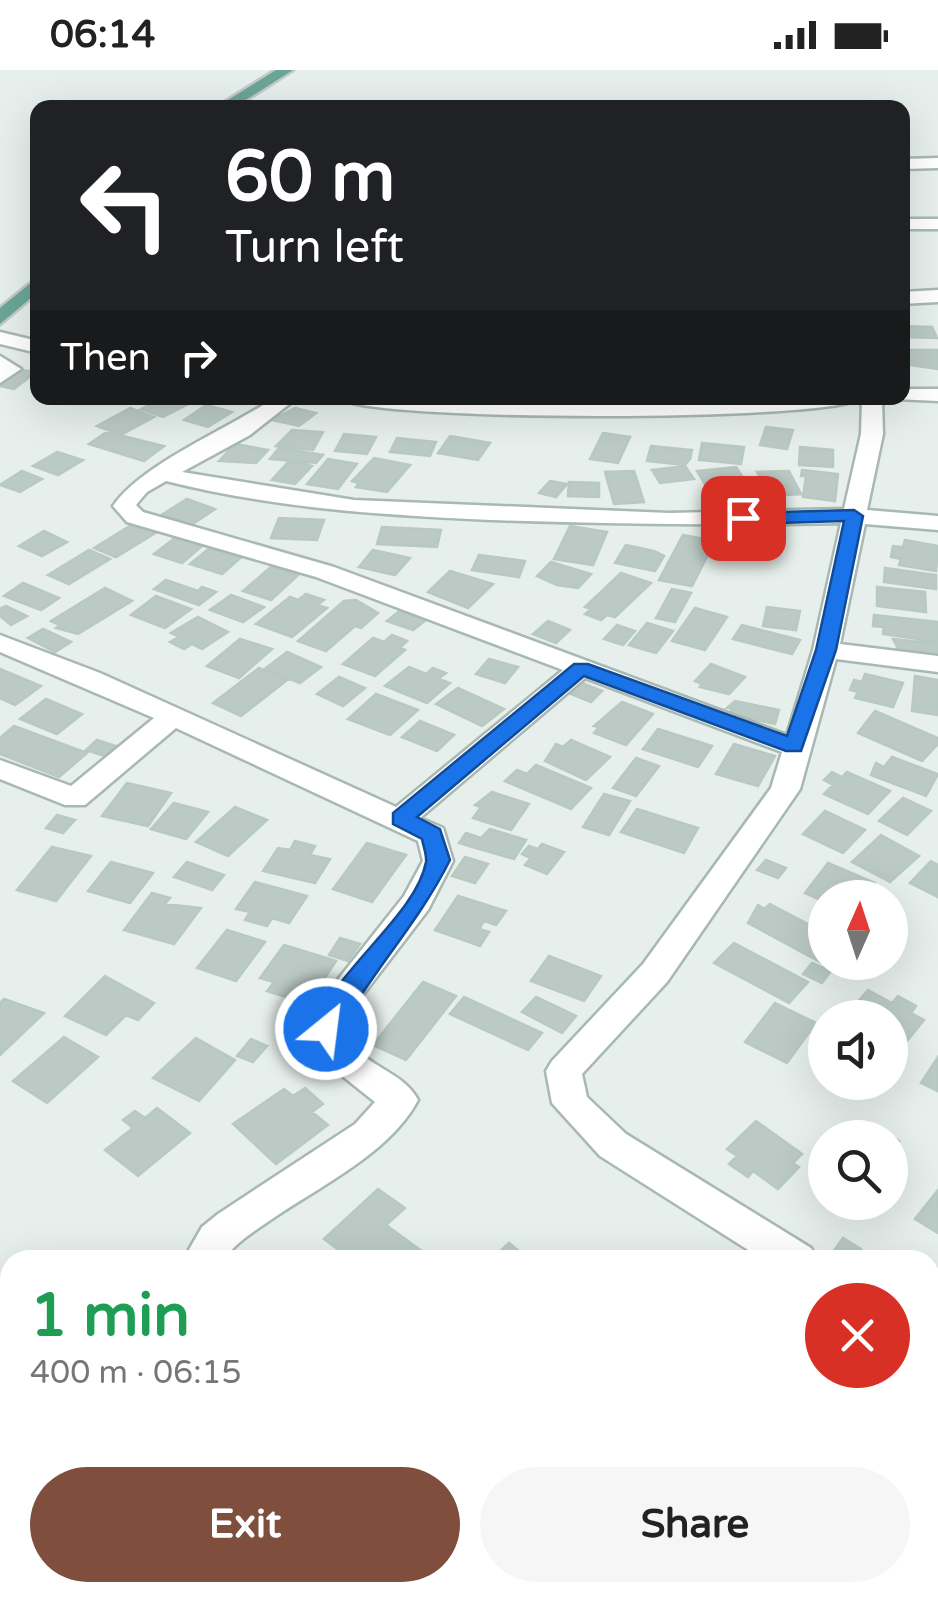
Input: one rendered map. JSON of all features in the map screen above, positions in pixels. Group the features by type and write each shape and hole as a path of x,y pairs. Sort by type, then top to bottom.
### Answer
{"main road":[{"path":"234,100 286,70"},
{"path":"0,318 30,290"}],"street":[{"path":"910,164 938,163"},
{"path":"910,224 938,224"},
{"path":"910,298 938,296"},
{"path":"0,338 30,345"},
{"path":"0,362 11,369 0,378"},
{"path":"910,395 938,394"},
{"path":"276,405 167,474 139,486 124,506 135,517 325,572 794,746"},
{"path":"421,405 567,409 770,405"},
{"path":"782,1250 613,1145 570,1103 564,1071 631,1003 785,789 794,746 826,650 872,434 872,405"},
{"path":"167,474 215,487 354,507 669,520 854,516 938,523"},
{"path":"0,643 432,835 438,860 417,902 333,1010 326,1029 331,1046 348,1065 400,1100 368,1134 232,1226 209,1250"},
{"path":"826,650 938,664"},
{"path":"401,818 581,668"},
{"path":"0,770 76,798 88,792 172,717"}],"building":[{"path":"910,326 932,327 937,338 910,337"},
{"path":"910,350 938,350 938,369 911,365"},
{"path":"22,370 30,371 30,377 14,389 0,386"},
{"path":"149,405 186,405 163,417 141,409"},
{"path":"206,405 232,412 208,427 184,420"},
{"path":"130,408 154,417 121,435 97,426"},
{"path":"295,408 316,413 299,426 272,420"},
{"path":"766,427 793,430 787,449 760,445"},
{"path":"292,430 323,432 313,450 276,446"},
{"path":"105,433 164,446 144,461 89,444"},
{"path":"603,433 630,437 618,463 590,459"},
{"path":"344,434 376,437 367,454 335,451"},
{"path":"450,436 490,443 478,460 438,453"},
{"path":"397,438 436,442 430,456 390,452"},
{"path":"702,443 744,447 741,464 699,460"},
{"path":"235,444 268,450 256,463 219,461"},
{"path":"651,446 692,450 685,465 647,461"},
{"path":"800,447 833,450 833,467 799,465"},
{"path":"279,448 323,455 316,463 270,459"},
{"path":"57,452 83,460 58,475 33,466"},
{"path":"374,458 410,465 387,492 356,487 359,483 352,481"},
{"path":"328,459 357,464 338,489 307,484"},
{"path":"289,461 312,466 295,484 272,480"},
{"path":"685,466 694,479 660,483 652,470"},
{"path":"736,467 748,485 729,490 732,494 712,496 697,471"},
{"path":"802,470 838,474 835,501 803,497 806,476 801,476"},
{"path":"22,471 42,479 20,492 0,485"},
{"path":"634,471 644,502 614,504 605,472"},
{"path":"789,471 801,494 769,496 757,472"},
{"path":"550,481 567,484 556,497 539,493"},
{"path":"569,482 599,483 599,497 568,496"},
{"path":"739,490 761,490 766,510 744,510"},
{"path":"187,499 215,509 191,525 163,514"},
{"path":"279,518 324,520 317,540 271,538"},
{"path":"135,523 157,532 116,557 94,548"},
{"path":"570,526 607,532 593,565 554,559"},
{"path":"382,527 441,530 437,547 377,544"},
{"path":"44,531 67,542 42,556 19,546"},
{"path":"181,533 209,540 182,563 154,554"},
{"path":"683,535 715,541 692,586 659,580"},
{"path":"905,540 938,546 936,571 899,565 901,559 891,557 893,546 903,547"},
{"path":"216,543 247,552 222,574 190,564"},
{"path":"626,545 664,556 655,571 615,563"},
{"path":"89,550 110,559 69,584 48,575"},
{"path":"373,550 410,558 395,575 359,567"},
{"path":"479,555 525,561 519,577 472,570"},
{"path":"551,562 591,574 578,588 557,585 537,576"},
{"path":"271,567 298,575 271,600 243,591"},
{"path":"885,568 936,575 936,589 884,582"},
{"path":"450,571 493,584 468,608 428,592"},
{"path":"621,573 651,583 615,617 607,615 601,620 585,614 591,609 585,607"},
{"path":"166,580 198,591 202,587 216,592 199,605 154,589"},
{"path":"23,583 59,598 41,610 4,596"},
{"path":"877,587 925,592 926,612 877,606"},
{"path":"105,588 132,601 78,634 56,628 60,625 51,621"},
{"path":"672,589 691,593 675,622 656,618"},
{"path":"306,594 324,600 317,605 327,608 292,637 256,624 290,597 298,600"},
{"path":"231,595 264,607 243,622 210,610"},
{"path":"156,596 191,609 165,628 131,615"},
{"path":"356,600 378,613 361,628 355,626 326,651 298,641 344,601"},
{"path":"6,606 27,616 11,625 0,616 0,609"},
{"path":"767,607 800,611 796,630 763,626"},
{"path":"695,608 727,617 705,650 672,641"},
{"path":"402,609 427,619 413,630 387,621"},
{"path":"874,615 938,622 938,642 883,634 884,627 873,626"},
{"path":"198,617 228,632 202,649 192,644 184,649 170,642 179,637 171,633"},
{"path":"548,621 570,630 556,643 533,634"},
{"path":"647,623 673,631 656,653 629,645"},
{"path":"617,625 635,631 623,645 604,639"},
{"path":"742,625 800,640 792,654 733,639"},
{"path":"43,629 71,642 55,652 28,638"},
{"path":"392,635 407,641 400,648 405,650 375,676 343,664 373,638 384,642"},
{"path":"240,639 272,649 239,678 207,666"},
{"path":"893,639 938,644 938,655 899,650"},
{"path":"287,652 321,667 300,683 265,669"},
{"path":"489,659 518,667 505,683 476,674"},
{"path":"711,664 745,677 729,694 700,687 702,684 695,681"},
{"path":"409,667 426,674 433,668 446,673 438,679 450,683 427,703 385,686"},
{"path":"259,668 287,680 241,716 213,703"},
{"path":"0,669 41,686 15,705 0,698"},
{"path":"865,674 903,683 893,707 855,698 858,692 850,690 854,680 862,682"},
{"path":"915,676 938,680 938,715 912,711"},
{"path":"339,677 365,688 343,706 317,694"},
{"path":"582,683 602,691 591,702 571,694"},
{"path":"458,688 504,709 482,726 436,704"},
{"path":"376,694 418,710 390,735 348,719"},
{"path":"46,699 82,714 57,734 20,719"},
{"path":"735,701 779,710 775,724 730,714 732,708 727,708"},
{"path":"622,702 653,714 626,745 594,733 599,727 594,726"},
{"path":"875,711 938,738 938,744 922,761 858,733"},
{"path":"420,721 454,735 437,751 402,737"},
{"path":"14,726 87,753 59,777 0,754 0,738"},
{"path":"658,729 712,746 698,767 643,749"},
{"path":"97,740 119,747 108,757 86,750"},
{"path":"571,740 610,757 586,780 545,761 556,744 563,747"},
{"path":"734,744 775,756 758,786 716,774"},
{"path":"892,757 938,774 926,796 871,775 876,763 884,767"},
{"path":"636,758 659,766 636,796 613,788"},
{"path":"536,765 591,788 571,809 505,781 517,770 527,774"},
{"path":"832,772 842,777 847,772 890,791 868,814 824,794 833,785 824,780"},
{"path":"127,783 171,793 148,826 102,816"},
{"path":"492,792 529,804 511,830 473,818 481,807 475,805"},
{"path":"604,794 630,801 609,835 583,827"},
{"path":"903,798 931,811 907,835 879,821"},
{"path":"174,803 208,812 186,839 151,829"},
{"path":"235,807 267,820 228,856 196,842"},
{"path":"637,809 698,828 684,853 621,832"},
{"path":"825,811 865,830 843,853 803,834"},
{"path":"57,815 75,820 63,833 46,828"},
{"path":"490,829 526,840 514,859 459,843 466,833 481,838"},
{"path":"881,835 919,856 892,880 852,862"},
{"path":"295,841 315,846 310,855 330,859 315,883 263,871 278,848 290,850"},
{"path":"367,843 406,855 372,902 333,889"},
{"path":"542,844 564,852 547,874 525,865 531,858 522,854 529,846 538,849"},
{"path":"52,847 91,856 56,901 17,890"},
{"path":"465,857 488,864 475,883 452,876"},
{"path":"766,860 786,868 778,878 757,870"},
{"path":"931,861 938,865 938,897 910,883"},
{"path":"111,862 153,873 130,903 88,891"},
{"path":"187,862 224,875 212,890 174,877"},
{"path":"828,863 868,880 815,880"},
{"path":"255,882 307,896 289,923 272,918 267,926 245,920 250,912 236,909"},
{"path":"152,893 170,898 165,904 201,908 174,944 124,930"},
{"path":"458,896 506,911 496,925 484,921 479,929 489,932 480,946 435,930"},
{"path":"770,904 808,924 808,956 748,923 758,905 764,909"},
{"path":"227,930 265,942 236,981 197,968"},
{"path":"340,938 360,944 348,961 329,955"},
{"path":"734,943 808,982 789,1003 714,963"},
{"path":"284,945 336,961 314,995 295,989 289,998 267,991 274,982 260,978"},
{"path":"549,956 601,976 584,1001 531,981"},
{"path":"105,976 154,1003 138,1020 126,1015 106,1035 65,1016"},
{"path":"423,982 456,996 406,1060 373,1045"},
{"path":"868,990 886,1000 859,1000"},
{"path":"464,997 542,1033 528,1050 450,1014"},
{"path":"536,997 576,1016 562,1033 522,1012"},
{"path":"4,999 44,1013 0,1055 0,1003"},
{"path":"908,1002 916,1006 911,1013 924,1020 908,1040"},
{"path":"775,1003 808,1019 808,1034 787,1063 745,1042"},
{"path":"64,1037 98,1057 47,1103 13,1081"},
{"path":"196,1038 235,1060 199,1101 153,1078"},
{"path":"251,1039 267,1046 253,1062 237,1056"},
{"path":"938,1057 938,1091 921,1083"},
{"path":"305,1088 323,1104 312,1112 328,1125 276,1164 233,1124 284,1089 293,1096"},
{"path":"157,1108 190,1133 138,1176 105,1150 133,1128 123,1120 135,1111 145,1118"},
{"path":"756,1121 802,1154 793,1163 799,1167 778,1189 753,1171 748,1177 729,1164 737,1156 727,1149"},
{"path":"378,1189 405,1208 386,1225 420,1250 339,1250 324,1239"},
{"path":"938,1190 938,1233 915,1219"},
{"path":"843,1238 861,1249 860,1250 834,1250"}],"route":[{"path":"326,1029 333,1010 417,902 438,860 432,835 401,818 581,668 794,746 826,650 854,516 743,518"}]}
